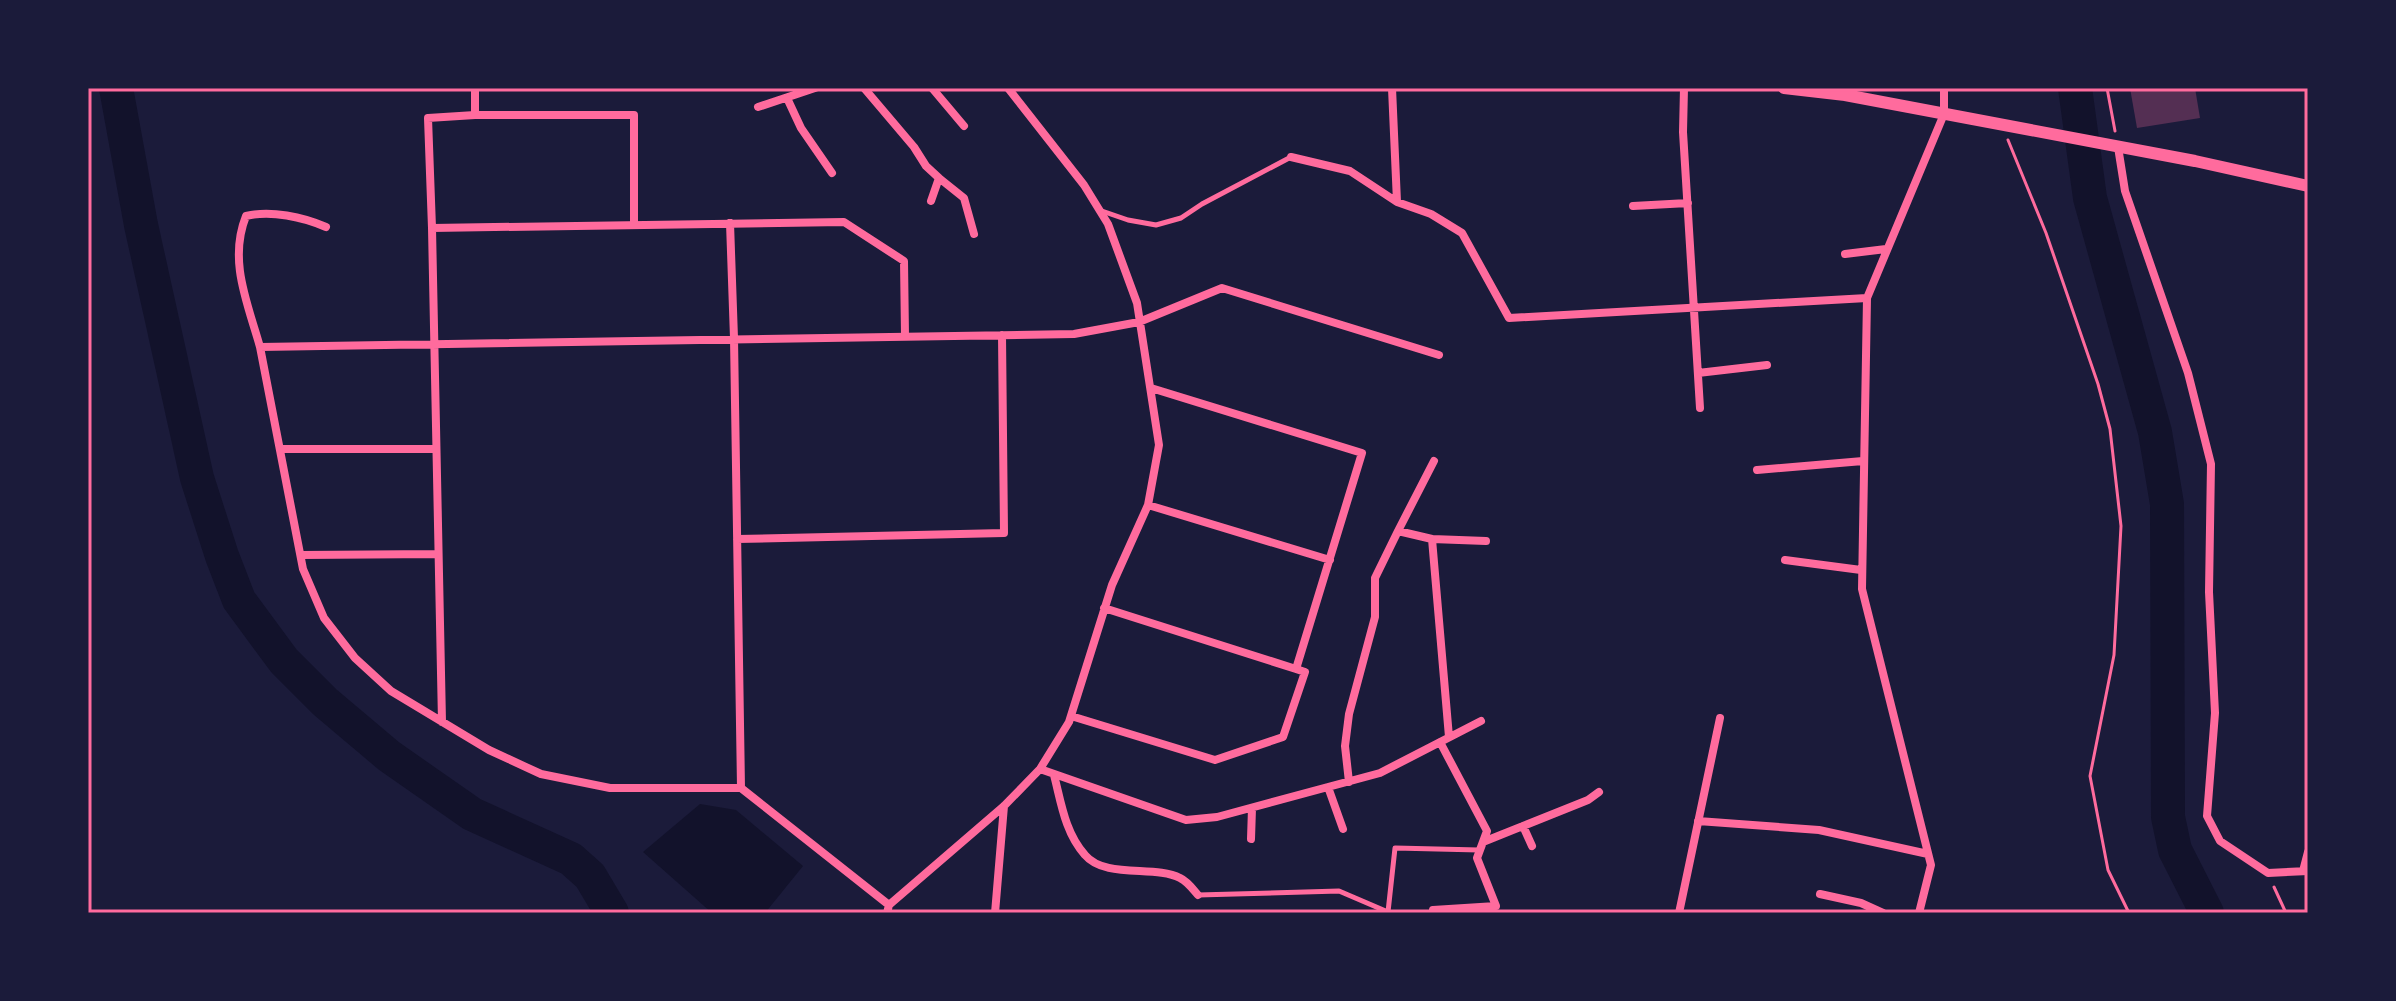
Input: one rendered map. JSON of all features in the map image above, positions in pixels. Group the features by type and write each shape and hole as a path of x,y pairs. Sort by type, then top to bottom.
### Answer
{"street":[{"path":"475,88 475,115"},
{"path":"758,107 814,88"},
{"path":"864,88 914,147 926,166 964,198 974,234"},
{"path":"932,88 964,126"},
{"path":"326,227 307,218 246,216 241,227 237,269 260,347 303,569 324,618 355,658 391,691 489,750 541,774 610,788 741,788 888,909 1004,806 1040,769 1071,716 1112,585 1148,505 1159,445 1137,303 1108,224 1084,185 1008,88"},
{"path":"1392,88 1397,202"},
{"path":"1684,88 1683,132 1700,408"},
{"path":"1784,88 1845,95 2195,161 2308,186"},
{"path":"1919,913 1931,865 1862,589 1867,298 1944,114 1944,88"},
{"path":"787,98 801,128 832,173"},
{"path":"442,722 428,118 634,115 634,224"},
{"path":"2111,146 2188,373 2211,464 2209,592 2215,713 2207,816 2220,841 2268,873 2306,871 2308,852"},
{"path":"1291,157 1350,171 1397,202 1431,214 1462,233 1509,318 1867,298"},
{"path":"931,201 939,178"},
{"path":"1633,206 1688,203"},
{"path":"432,228 844,222 904,261 905,336"},
{"path":"730,223 741,788"},
{"path":"1845,254 1886,249"},
{"path":"260,347 1074,334 1139,322 1222,288 1439,355"},
{"path":"737,539 1004,533 1002,335"},
{"path":"1698,373 1767,365"},
{"path":"1151,388 1362,453 1296,669"},
{"path":"280,449 436,449"},
{"path":"1349,782 1345,746 1349,714 1375,617 1375,578 1434,461"},
{"path":"1757,470 1863,461"},
{"path":"1148,505 1330,560"},
{"path":"1398,531 1432,539 1486,541"},
{"path":"1432,539 1445,740 1487,831 1477,858 1496,906 1433,910"},
{"path":"301,555 438,554"},
{"path":"1785,560 1861,570"},
{"path":"1071,716 1215,760 1283,737 1305,672 1104,608"},
{"path":"1679,913 1720,718"},
{"path":"1040,769 1186,820 1217,817 1380,773 1481,721"},
{"path":"1054,775 1066,824 1086,858 1117,870 1163,873 1181,878 1198,895"},
{"path":"1328,787 1343,829"},
{"path":"1482,846 1588,800 1599,792"},
{"path":"995,913 1004,806"},
{"path":"1251,839 1252,808"},
{"path":"1698,821 1819,830 1928,854"},
{"path":"1523,826 1532,846"},
{"path":"1820,894 1861,903 1883,913"}],"lane":[{"path":"1099,210 1156,225 1181,218 1291,157"},
{"path":"1198,895 1339,891 1388,912 1395,848 1482,846"}],"path":[{"path":"2107,88 2111,146"},
{"path":"2007,126 2098,384 2110,429 2121,526 2114,655 2090,776 2108,870 2129,913"},
{"path":"2268,873 2286,913"}],"shaded area":[{"path":"700,804 736,810 803,866 765,913 712,913 643,852"}],"building":[{"path":"2130,88 2195,88 2200,118 2137,128"}],"waterway":[{"path":"116,88 141,225 197,478 239,600 284,661 325,702 389,756 472,814 571,859 590,876 612,913"},
{"path":"2075,88 2090,198 2155,432 2167,504 2168,817 2175,850 2207,913"}]}
